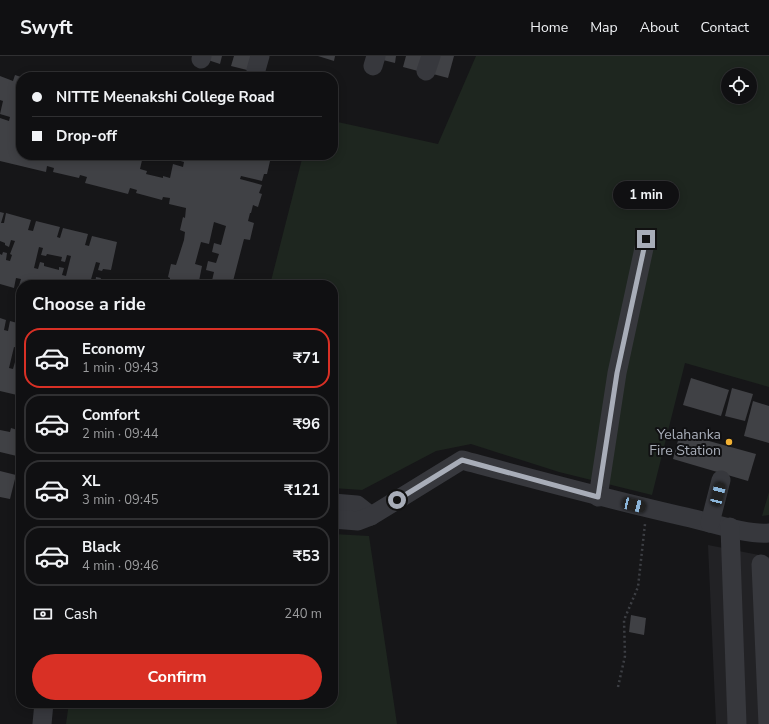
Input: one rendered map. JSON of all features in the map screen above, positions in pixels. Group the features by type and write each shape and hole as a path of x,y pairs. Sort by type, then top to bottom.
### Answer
{"street":[{"path":"598,497 617,373 646,239"},
{"path":"338,519 358,521 371,516 462,460 598,497 730,527 769,533"},
{"path":"710,522 721,480"},
{"path":"338,503 356,505 371,516"},
{"path":"730,527 737,724"},
{"path":"732,558 765,565 768,724"},
{"path":"42,724 44,708"},
{"path":"54,724 56,708"}],"path":[{"path":"618,687 625,656 624,620 638,588 646,508"}],"shaded area":[{"path":"476,56 769,56 769,387 685,363 652,495 559,472 471,444 436,451 362,490 338,488 338,280 271,280 302,160 338,160 338,122 438,144"},
{"path":"769,492 769,515 762,516"},
{"path":"338,534 369,536 397,724 66,724 68,708 338,708"},
{"path":"708,545 769,557 769,724 716,724"}],"building":[{"path":"206,56 222,56 220,64 205,59"},
{"path":"234,56 251,56 247,70 231,66"},
{"path":"318,56 335,56 334,61"},
{"path":"380,56 396,56 395,63 379,59"},
{"path":"406,56 422,56 418,71 403,67"},
{"path":"438,56 454,56 448,78 433,74"},
{"path":"16,75 16,160 142,160 140,169 147,171 146,174 163,178 163,176 170,178 173,164 183,167 184,162 177,160 270,161 267,174 264,174 262,181 241,176 240,179 262,185 259,193 262,194 258,207 253,205 250,213 248,221 254,223 250,240 244,239 233,280 212,280 214,272 206,270 208,261 216,263 219,254 212,252 214,243 221,245 226,226 214,222 209,244 201,242 195,264 202,266 199,280 170,280 170,278 168,277 171,264 176,265 184,240 185,232 180,230 183,217 185,218 186,208 169,204 170,198 163,197 162,200 136,193 137,190 130,188 128,194 85,183 87,177 80,175 79,178 53,172 54,168 47,166 46,172 0,161 0,118 9,121 10,117 0,114 3,101 0,100 0,76 13,81"},
{"path":"0,212 4,213 1,223 4,223 6,213 31,220 28,230 33,231 36,221 60,227 57,237 60,238 63,228 88,234 85,245 89,246 92,236 117,242 111,270 98,270 100,263 96,262 91,280 21,280 16,278 14,288 0,284 0,254 2,255 3,252 7,253 6,260 10,261 12,255 10,254 15,241 11,240 9,247 5,245 5,243 0,241","holes":["39,247 43,248 41,255 46,256 47,254 62,257 61,261 65,262 67,255 71,256 66,276 62,275 64,268 59,267 59,270 44,266 44,263 40,262 38,269 34,268"]},
{"path":"96,277 101,278 100,280 96,280"},
{"path":"0,318 6,320 4,330 8,331 10,321 16,323 16,348 14,347 9,368 13,369 16,362 16,395 0,391"},
{"path":"691,378 729,390 721,416 683,405"},
{"path":"732,388 753,394 745,421 725,416"},
{"path":"753,401 769,406 769,443 744,436"},
{"path":"11,428 16,430 16,456 0,452 0,430 10,432"},
{"path":"680,433 756,454 748,481 673,459"},
{"path":"0,471 16,475 10,499 0,497"},
{"path":"631,615 646,618 644,635 629,632"}],"place":[{"name":"Yelahanka Fire Station","path":"729,442"}],"route":[{"path":"397,500 462,460 598,497 617,373 646,239"}]}
